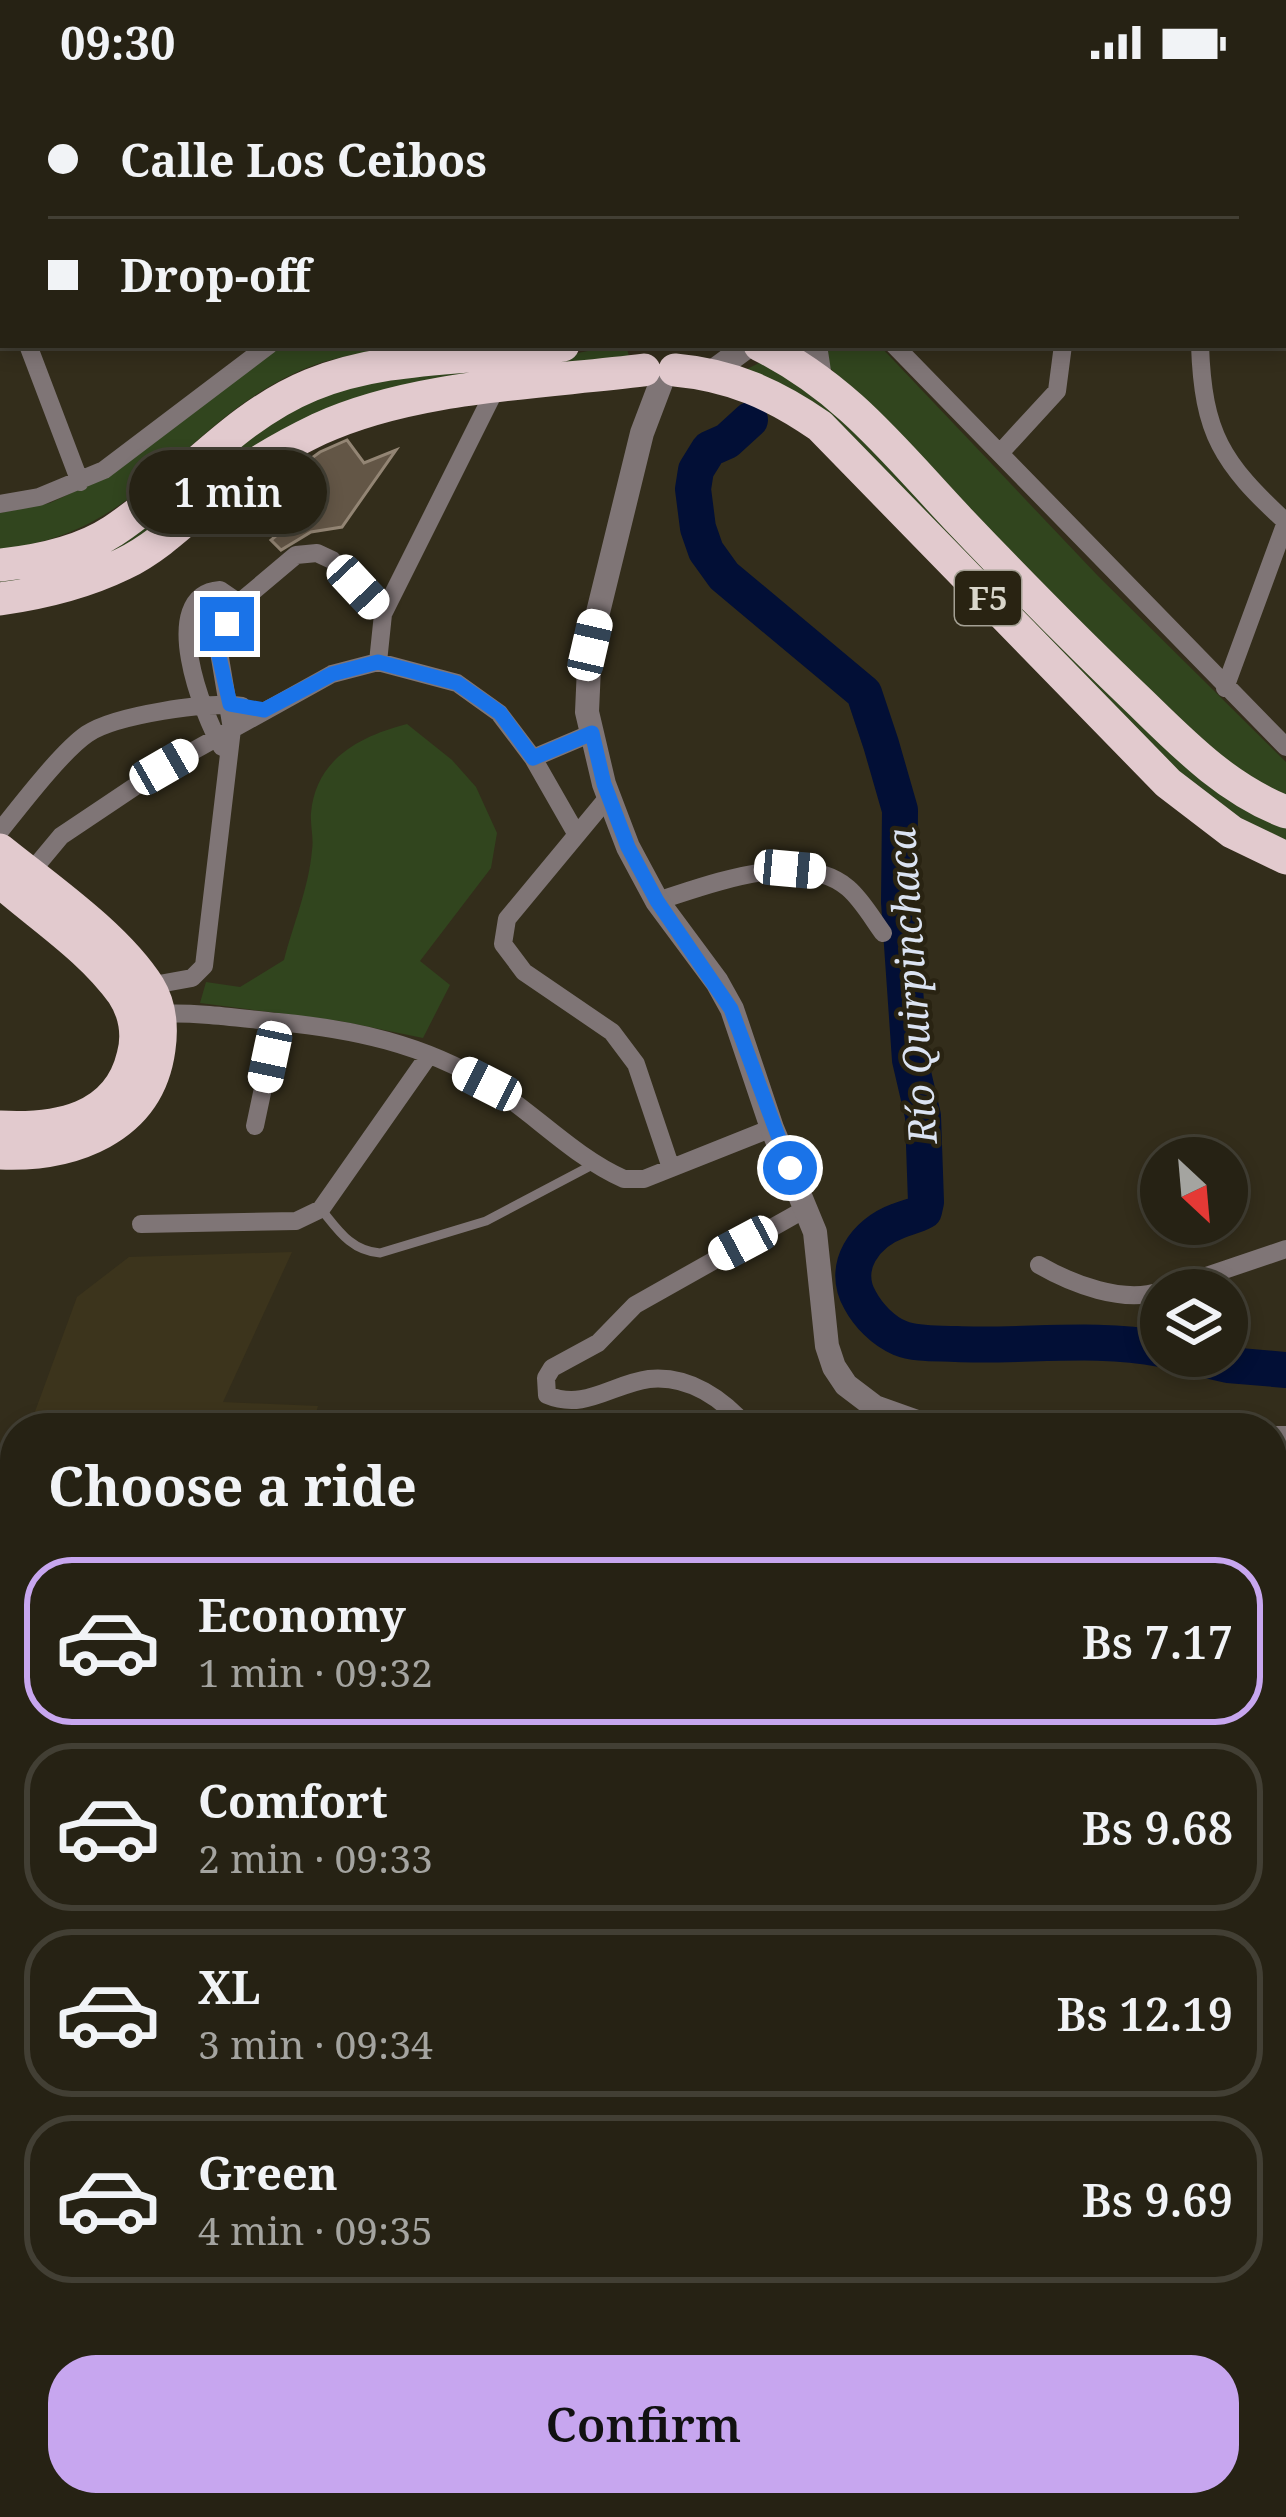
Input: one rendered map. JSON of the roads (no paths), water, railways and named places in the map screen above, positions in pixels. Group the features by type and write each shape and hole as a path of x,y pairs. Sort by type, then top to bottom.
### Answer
{"highway":[{"name":"F5","path":"0,599 49,592 126,563 238,476 284,447 352,415 555,348"},
{"name":"F5","path":"770,348 818,362 859,413 1053,619 1207,766 1286,812"},
{"name":"F5","path":"0,565 64,553 110,533 253,414 311,385 373,365 492,372 654,363 711,373 765,392 820,426 1168,783 1232,832 1286,858"},
{"path":"0,850 14,882 104,970 125,997 136,1037 126,1079 94,1112 61,1125 0,1127"},
{"path":"0,1154 61,1150 101,1135 140,1101 158,1060 153,1000 111,944 14,882"}],"street":[{"path":"29,348 80,482"},
{"path":"0,504 39,497 104,470 265,348"},
{"path":"378,662 383,614 492,372 460,348"},
{"path":"711,373 745,348"},
{"path":"898,348 1286,747"},
{"path":"1000,453 1058,391 1063,348"},
{"path":"1200,348 1202,387 1215,438 1240,479 1286,522 1226,688"},
{"path":"654,363 590,645 587,712 628,847 657,901 731,1009 772,1128 807,1208 821,1262 827,1346 834,1367 860,1398 888,1413"},
{"path":"641,433 654,363"},
{"path":"153,1000 204,967 228,758 224,733 230,704 218,652 239,603 296,555 317,553 332,560 383,614"},
{"path":"224,733 203,708 187,625 196,602 206,592 220,590 239,603"},
{"path":"14,882 76,825 224,733 332,674 378,662 457,683 500,713 533,758 577,835"},
{"path":"0,831 88,734 123,720 230,704 264,710"},
{"path":"533,758 592,733"},
{"path":"609,796 507,919 503,944 524,972 612,1032 636,1064 670,1168"},
{"path":"657,901 734,878 790,869 819,872 851,890 883,933"},
{"path":"153,1000 196,1012 375,1035 429,1054 487,1084 624,1179 644,1179 772,1128"},
{"path":"256,1126 277,1022"},
{"path":"141,1224 296,1221 321,1209 429,1054"},
{"path":"732,1413 708,1390 683,1383 649,1379 584,1401 547,1395 546,1378 552,1368 598,1343 635,1305 807,1208"},
{"path":"1227,1269 1286,1249"},
{"path":"1039,1265 1070,1283 1140,1296"}],"lane":[{"path":"321,1209 348,1242 364,1252 380,1252 486,1221 596,1163"}],"waterway":[{"name":"Río Quirpinchaca","path":"750,420 727,441 709,449 696,470 693,489 706,551 724,576 864,693 900,810 899,902 910,1060 923,1116 926,1202 924,1211 886,1226 866,1243 853,1275 860,1300 882,1327 913,1342 1140,1346"},
{"name":"Río Quirpinchaca","path":"1248,1367 1286,1370"}]}
